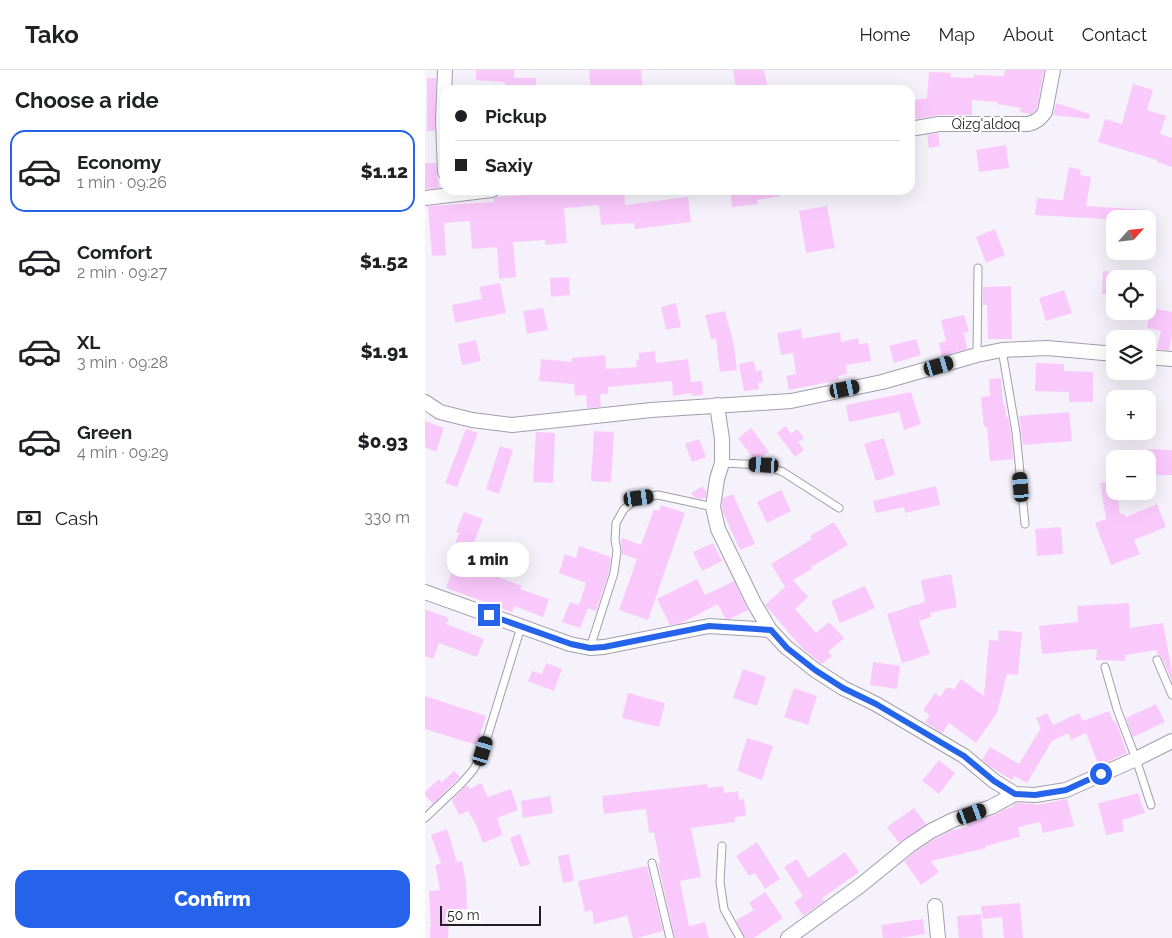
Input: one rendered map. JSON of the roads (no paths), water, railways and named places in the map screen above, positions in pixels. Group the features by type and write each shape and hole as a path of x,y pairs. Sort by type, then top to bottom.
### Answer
{"street":[{"path":"444,85 445,70"},
{"name":"Qizg'aldoq","path":"915,128 939,124 1028,124 1035,122 1045,112 1053,70"},
{"path":"425,198 440,194"},
{"path":"425,402 439,412 472,420 512,425 651,410 791,401 882,382 977,355 1002,350 1047,348 1106,353"},
{"path":"1156,358 1172,359"},
{"path":"717,405 723,463 717,479 713,507 718,529 754,603 771,630 787,648 815,670 843,688 876,704 964,756 994,781 1015,794 1035,795 1066,790 1172,741"},
{"path":"425,592 571,644 590,648 604,647 709,626 771,630"},
{"path":"788,938 924,836 953,820 991,807 1015,794"},
{"path":"935,906 938,938"}],"lane":[{"path":"977,268 977,355"},
{"path":"1002,350 1016,432 1025,524"},
{"path":"723,463 764,465 783,472 839,508"},
{"path":"590,648 614,573 617,551 615,540 616,523 624,509 639,498 658,495 713,507"},
{"path":"425,818 474,769 483,751 521,627"},
{"path":"1157,660 1172,695"},
{"path":"1105,667 1117,709 1151,805"},
{"path":"722,846 720,882 724,909 740,938"},
{"path":"652,863 670,938"}]}
